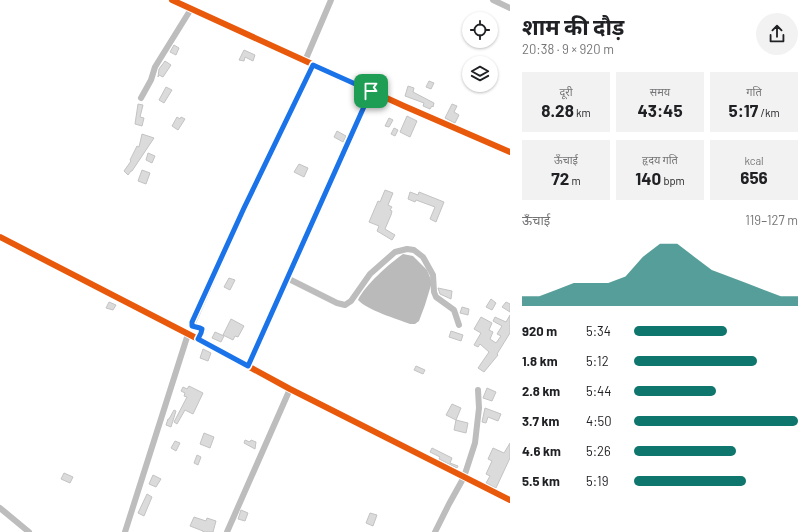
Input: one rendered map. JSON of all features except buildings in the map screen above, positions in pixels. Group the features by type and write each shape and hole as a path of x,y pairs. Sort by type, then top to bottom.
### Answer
{"street":[{"path":"172,0 313,65 510,152"},
{"path":"305,61 331,0"},
{"path":"493,0 510,8"},
{"path":"141,98 151,80 155,67 191,9"},
{"path":"198,339 202,329 192,326 192,322 244,208 313,65"},
{"path":"248,366 371,91"},
{"path":"0,236 198,339 290,389 510,500"},
{"path":"287,278 337,303 345,305 351,301 370,274 395,252 407,249 414,250 423,257 433,275 434,292 436,297 454,310 459,325"},
{"path":"125,532 188,334"},
{"path":"227,532 290,389"},
{"path":"435,532 464,477 475,443 479,408 478,390"},
{"path":"0,508 29,532"}],"shaded area":[{"path":"403,254 413,256 427,270 432,282 419,321 415,324 410,324 382,314 362,304 358,300 372,281"}],"cycle path":[{"path":"172,0 404,106 510,152"},
{"path":"0,237 198,339 290,389 510,500"}],"route":[{"path":"313,65 371,91 248,366 198,339 202,329 192,326 192,322 244,208 313,65"}]}
